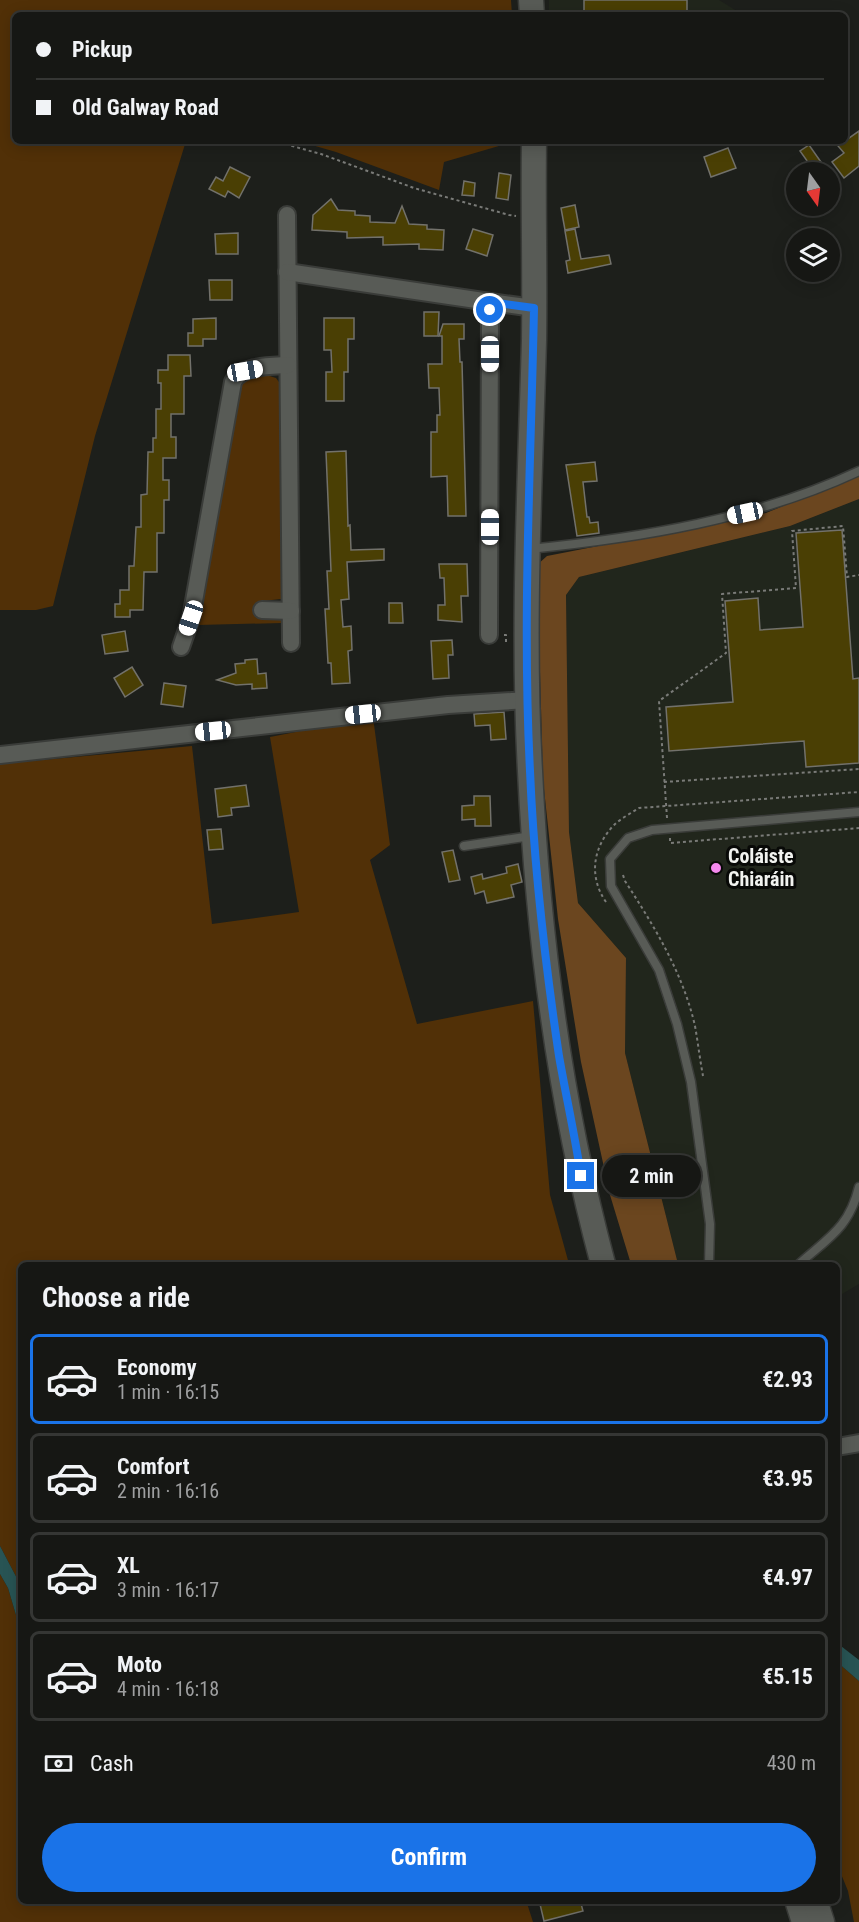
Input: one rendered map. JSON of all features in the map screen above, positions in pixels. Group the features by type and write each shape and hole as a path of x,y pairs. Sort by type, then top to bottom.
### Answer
{"main road":[{"path":"534,144 534,308 528,550 530,773 542,930 560,1058 581,1176 602,1262"},
{"path":"798,1904 804,1922"},
{"path":"816,1904 822,1922"}],"street":[{"path":"287,215 291,643"},
{"path":"287,272 534,308"},
{"path":"489,635 490,302"},
{"path":"181,647 191,618 233,382 236,376 245,371 288,365"},
{"path":"262,610 291,611"},
{"path":"0,755 448,705 528,700"},
{"path":"840,1446 859,1443"}],"lane":[{"path":"528,550 652,532 745,513 837,482 859,471"},
{"path":"709,1262 709,1212 691,1082 677,1024 660,970 611,886 610,859 628,838 652,830 859,812"},
{"path":"464,846 535,836"},
{"path":"801,1262 844,1225 859,1187"}],"path":[{"path":"285,144 321,154 414,188 509,215 534,216"},
{"path":"859,575 847,576 843,526 792,531 796,588 722,594 726,653 659,701 670,843 859,828"},
{"path":"664,782 859,769"},
{"path":"611,910 600,893 595,876 595,857 602,840 616,823 639,808 859,792"}],"shaded area":[{"path":"0,0 511,0 512,12 12,12 12,74 10,74 12,76 12,144 185,144 95,436 53,606 36,610 0,610"},
{"path":"549,0 719,0 738,12 549,12"},
{"path":"308,144 506,144 444,162 439,190"},
{"path":"260,373 276,378 284,389 287,592 281,599 263,601 263,614 281,617 282,623 198,625 238,392 243,378"},
{"path":"859,475 859,499 790,526 579,577 566,595 569,832 578,903 626,958 625,1053 677,1262 630,1262 610,1195 581,1062 558,919 543,780 537,565 547,556 766,513"},
{"name":"Coláiste Chiaráin","path":"859,499 859,1284 840,1295 840,1262 677,1262 625,1053 626,958 578,903 569,832 566,595 579,577 790,526"},
{"path":"373,717 390,845 370,860 417,1024 533,1001 550,1195 568,1262 18,1262 18,1580 0,1546 0,764 192,746 212,924 299,912 270,737"},
{"path":"0,1574 8,1588 18,1622 18,1904 527,1904 533,1922 0,1922"},
{"path":"840,1665 859,1681 859,1922 854,1922 848,1891 840,1871"}],"water":[{"path":"0,1546 18,1580 18,1622 8,1588 0,1574"},
{"path":"840,1645 859,1660 859,1681 840,1665"}],"building":[{"path":"584,0 687,0 687,12 584,12"},
{"path":"859,131 859,166 844,178 840,173 840,162 832,162 844,153 838,146 848,144 848,139"},
{"path":"809,145 821,162 808,162 800,151"},
{"path":"728,148 736,168 711,177 704,157"},
{"path":"230,167 250,177 239,198 228,191 225,197 209,189 216,177 223,181"},
{"path":"499,173 511,175 508,200 496,198"},
{"path":"464,181 475,183 474,196 462,195"},
{"path":"331,199 338,210 355,211 355,215 370,216 370,222 395,223 402,206 409,224 427,225 427,229 444,230 443,250 419,249 419,244 383,245 383,237 347,238 347,232 312,230 313,215"},
{"path":"575,205 579,227 565,230 561,208"},
{"path":"473,229 493,235 487,256 466,249"},
{"path":"575,229 581,259 609,255 611,264 568,273 566,261 570,260 565,231"},
{"path":"238,233 238,254 216,254 215,234"},
{"path":"209,280 232,280 232,300 210,300"},
{"path":"424,312 439,312 438,336 424,336"},
{"path":"216,318 216,339 203,339 203,346 188,346 188,333 193,333 193,319"},
{"path":"324,318 354,318 354,339 348,339 348,372 344,372 344,401 326,401 326,372 332,372 331,350 324,350"},
{"path":"443,324 464,324 464,339 459,339 460,362 462,362 466,516 448,516 447,476 431,477 431,432 437,432 437,415 440,415 439,388 429,388 428,364 442,364 442,336 439,336"},
{"path":"168,355 190,355 191,376 184,376 184,414 171,414 171,437 176,437 176,458 163,458 163,480 169,480 169,500 164,500 164,533 157,533 157,572 144,572 143,610 130,610 130,617 115,617 115,604 120,604 120,590 129,590 129,566 134,566 136,527 141,527 141,495 147,494 148,452 153,452 153,438 156,438 156,409 161,409 161,383 158,383 158,370 168,370"},
{"path":"346,451 351,550 384,549 384,560 347,562 349,599 341,600 343,627 351,626 352,650 348,651 350,683 332,684 331,663 328,663 325,609 329,609 327,571 331,571 326,452"},
{"path":"595,462 597,481 583,482 587,517 590,523 598,522 599,533 577,536 566,465"},
{"path":"842,530 853,679 859,678 859,763 806,767 804,741 669,751 666,707 733,702 725,601 758,598 760,630 803,627 796,533"},
{"path":"439,564 467,564 468,596 461,596 462,622 438,620 438,605 445,605 444,578 440,578"},
{"path":"389,603 402,603 403,623 389,623"},
{"path":"125,631 128,651 105,654 102,635"},
{"path":"452,640 453,655 448,655 449,678 433,679 431,641"},
{"path":"257,659 258,674 266,673 267,688 252,689 252,684 236,685 217,680 236,673 235,664"},
{"path":"132,667 143,685 125,697 114,678"},
{"path":"164,683 186,686 183,707 161,704"},
{"path":"504,712 506,739 491,740 490,725 475,726 474,714"},
{"path":"246,785 249,806 231,808 232,815 218,817 215,789"},
{"path":"474,796 490,796 491,826 475,826 475,819 462,820 462,806 474,805"},
{"path":"221,829 223,849 209,850 207,830"},
{"path":"453,850 460,880 449,882 442,852"},
{"path":"518,864 522,882 511,885 514,897 487,903 484,891 475,894 471,877 482,874 483,879 507,873 506,867"},
{"path":"540,1904 581,1904 583,1911 544,1921"}],"place":[{"name":"Coláiste Chiaráin","path":"716,868"}],"route":[{"path":"490,310 490,302 534,308 527,642 530,773 548,974 581,1176"}]}
